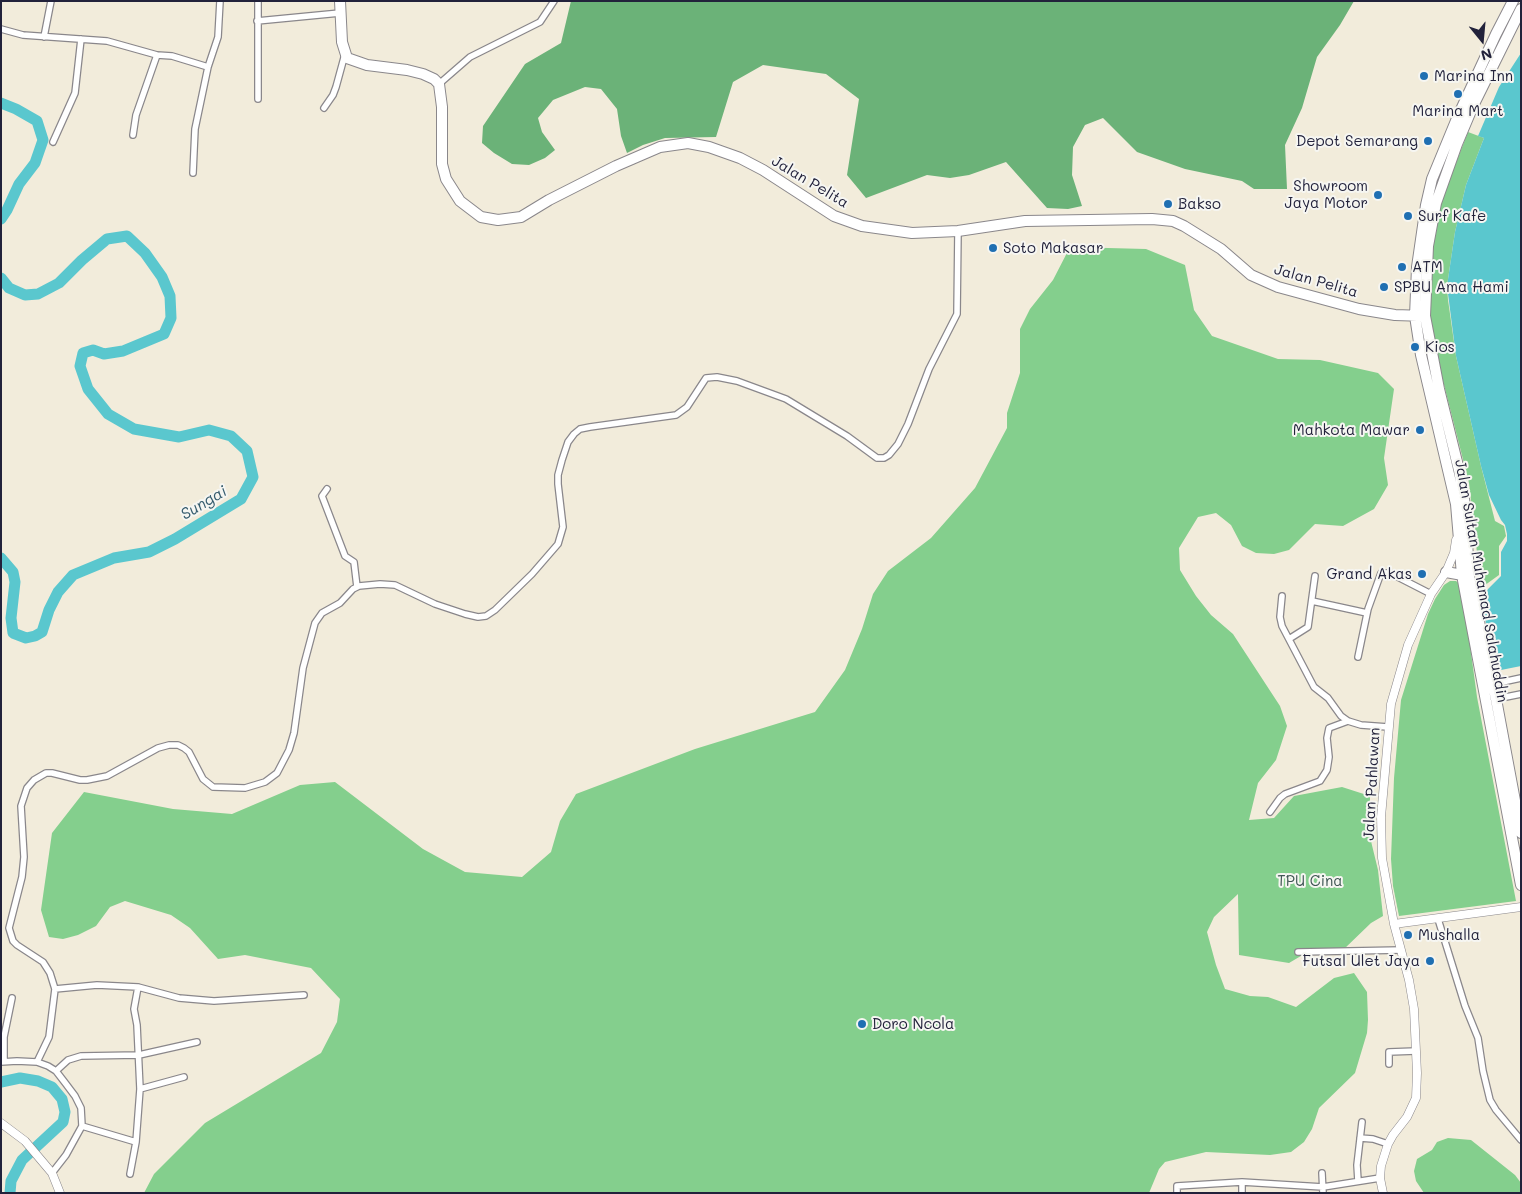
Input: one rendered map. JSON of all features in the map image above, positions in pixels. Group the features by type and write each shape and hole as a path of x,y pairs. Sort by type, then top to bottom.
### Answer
{"highway":[{"path":"340,1 342,42 345,54 352,61 423,74 434,79 439,84"},
{"name":"Jalan Sultan Muhamad Salahuddin","path":"1513,1 1469,92 1432,179 1419,249 1420,355 1456,504 1466,576 1521,885"},
{"name":"Jalan Sultan Muhamad Salahuddin","path":"1521,8 1473,106 1441,186 1428,246 1420,316 1459,470 1465,505 1466,576 1493,684 1521,834"},
{"name":"Jalan Pelita","path":"439,84 442,107 442,164 446,178 460,202 481,217 498,220 521,217 557,195 616,166 660,147 688,143 709,147 740,158 845,221 880,229 912,233 958,231 1025,222 1152,219 1173,221 1221,249 1259,280 1359,309 1395,315 1420,316"},
{"path":"1432,179 1441,186"},
{"path":"1448,472 1459,470"},
{"path":"1446,572 1466,576"}],"main road":[{"name":"Jalan Pahlawan","path":"1383,1193 1380,1178 1381,1166 1388,1144 1407,1117 1416,1098 1414,1009 1409,980 1394,924 1382,850 1381,817 1388,727 1391,704 1408,645 1431,594 1446,572 1454,553 1458,527"},
{"path":"1394,924 1521,907"},
{"path":"1,1123 25,1141 52,1173 60,1193"}],"street":[{"path":"44,37 51,1"},
{"path":"193,173 195,129 208,67 218,37 220,1"},
{"path":"258,1 258,99"},
{"path":"439,84 470,57 540,22 554,1"},
{"path":"257,21 340,13"},
{"path":"1,29 23,35 107,41 158,55 172,56 208,67"},
{"path":"52,142 75,93 81,39"},
{"path":"324,108 333,95 345,54"},
{"path":"133,135 136,115 158,55"},
{"path":"37,1062 49,1036 56,989 44,962 16,945 9,928 22,877 24,857 21,813 24,795 34,780 46,773 80,780 107,776 158,748 178,745 189,752 203,779 213,787 245,788 265,782 277,773 289,750 294,733 303,668 315,623 322,613 340,603 357,587 367,584 395,585 435,604 465,614 478,617 486,616 495,610 532,574 558,544 563,527 558,475 568,442 574,434 590,427 676,415 687,407 704,380 711,377 737,381 786,399 847,436 877,458 884,458 898,444 929,370 957,314 958,231"},
{"path":"327,489 322,496 345,556 354,562 357,587"},
{"path":"1358,657 1367,613 1379,576 1384,572 1390,573 1431,594"},
{"path":"1289,639 1308,627 1315,576"},
{"path":"1282,596 1280,617 1289,639 1314,687 1328,698 1341,716 1348,721 1361,725 1388,727"},
{"path":"1312,601 1367,613"},
{"path":"1493,684 1521,678"},
{"path":"1496,699 1521,694"},
{"path":"1270,812 1285,794 1320,781 1327,770 1329,757 1327,738 1329,728 1348,721"},
{"path":"1438,919 1465,1006 1478,1038 1483,1072 1490,1100 1521,1140"},
{"path":"1298,952 1401,950"},
{"path":"56,989 97,986 138,987 179,998 214,1002 304,995"},
{"path":"130,1174 136,1142 140,1089 138,1025 134,1009 138,987"},
{"path":"12,998 4,1038 3,1062 37,1062 48,1066 56,1071 75,1096 81,1108 82,1126 66,1155 52,1173"},
{"path":"56,1071 68,1060 81,1056 139,1055 197,1042"},
{"path":"1389,1064 1389,1052 1416,1051"},
{"path":"140,1089 184,1077"},
{"path":"1358,1181 1357,1165 1362,1122"},
{"path":"82,1126 136,1142"},
{"path":"1360,1138 1373,1139 1388,1144"},
{"path":"1322,1173 1323,1190"},
{"path":"1177,1193 1176,1186 1242,1182 1323,1190 1358,1181 1380,1178"},
{"path":"1242,1182 1242,1193"}],"green space":[{"path":"571,1 1354,1 1340,25 1317,57 1302,108 1285,145 1287,189 1254,189 1242,181 1185,169 1137,152 1103,118 1085,125 1073,147 1072,175 1082,206 1068,209 1047,208 1006,162 969,175 950,178 927,175 866,198 847,175 859,99 826,74 763,65 733,82 716,137 665,138 643,145 627,153 621,136 617,109 601,89 585,87 553,100 538,118 542,132 555,150 545,158 529,165 512,164 482,143 483,126 525,64 561,43"},
{"path":"1468,132 1484,138 1466,185 1455,232 1447,286 1448,300 1456,356 1481,466 1495,521 1504,526 1506,536 1499,546 1499,575 1481,588 1469,483 1434,344 1429,309 1432,245 1436,220"},
{"name":"TPU Cina","path":"1070,247 1146,249 1185,265 1194,310 1212,336 1278,359 1320,360 1378,373 1394,389 1384,458 1388,485 1374,509 1343,526 1315,524 1289,550 1274,554 1256,553 1242,546 1231,525 1216,513 1198,517 1179,548 1180,570 1196,596 1211,615 1233,634 1280,706 1287,726 1276,760 1258,783 1249,820 1274,818 1294,796 1342,787 1370,796 1370,837 1378,870 1383,916 1371,923 1343,950 1311,950 1289,963 1239,955 1238,894 1214,917 1207,932 1225,989 1250,996 1268,997 1296,1007 1334,978 1354,973 1367,992 1367,1033 1355,1073 1319,1108 1312,1129 1304,1142 1291,1152 1270,1155 1206,1152 1165,1162 1159,1169 1149,1193 144,1193 154,1174 205,1123 321,1053 337,1022 340,999 311,968 245,955 218,959 190,928 171,915 125,901 110,907 96,926 78,935 63,939 49,937 41,910 52,833 84,792 173,809 232,814 300,785 335,782 423,849 465,872 522,877 551,852 560,821 576,794 695,749 815,712 845,670 862,629 873,594 888,571 931,538 975,488 1007,428 1007,413 1020,373 1020,329 1030,309 1053,280"},
{"path":"1450,581 1456,581 1462,586 1477,697 1516,901 1399,916 1393,886 1391,859 1394,778 1401,700 1428,614 1444,585"},
{"path":"1448,1138 1471,1140 1515,1175 1521,1183 1521,1193 1424,1193 1416,1181 1414,1171 1417,1159 1432,1150 1437,1142"}],"water":[{"path":"1521,53 1521,666 1496,671 1483,609 1483,598 1486,591 1501,576 1501,552 1507,541 1507,534 1505,525 1489,495 1481,466 1456,356 1447,286 1455,232 1466,185 1484,138 1478,136 1499,87"}],"waterway":[{"name":"Sungai","path":"1,103 37,121 43,140 35,163 19,184 1,219"},
{"name":"Sungai","path":"1,278 9,288 25,295 38,294 59,283 107,239 127,236 145,253 162,277 170,296 171,318 164,334 123,351 104,354 93,350 83,353 80,366 88,389 108,414 134,429 179,437 209,430 231,436 247,451 253,477 241,499 175,539 149,552 114,558 73,575 58,592 49,610 42,632 35,636 26,638 13,633 11,618 15,582 13,572 1,558"},
{"path":"1,1082 20,1078 38,1081 52,1087 62,1099 65,1112 63,1122 22,1160 11,1181 10,1193"}],"place":[{"name":"Marina Inn","path":"1424,76"},
{"name":"Marina Mart","path":"1458,94"},
{"name":"Depot Semarang","path":"1428,141"},
{"name":"Showroom Jaya Motor","path":"1378,195"},
{"name":"Bakso","path":"1168,204"},
{"name":"Surf Kafe","path":"1408,216"},
{"name":"Soto Makasar","path":"993,248"},
{"name":"ATM","path":"1402,267"},
{"name":"SPBU Ama Hami","path":"1384,287"},
{"name":"Kios","path":"1415,347"},
{"name":"Mahkota Mawar","path":"1420,430"},
{"name":"Grand Akas","path":"1422,574"},
{"name":"Mushalla","path":"1408,935"},
{"name":"Futsal Ulet Jaya","path":"1430,961"},
{"name":"Doro Ncola","path":"862,1024"}]}
